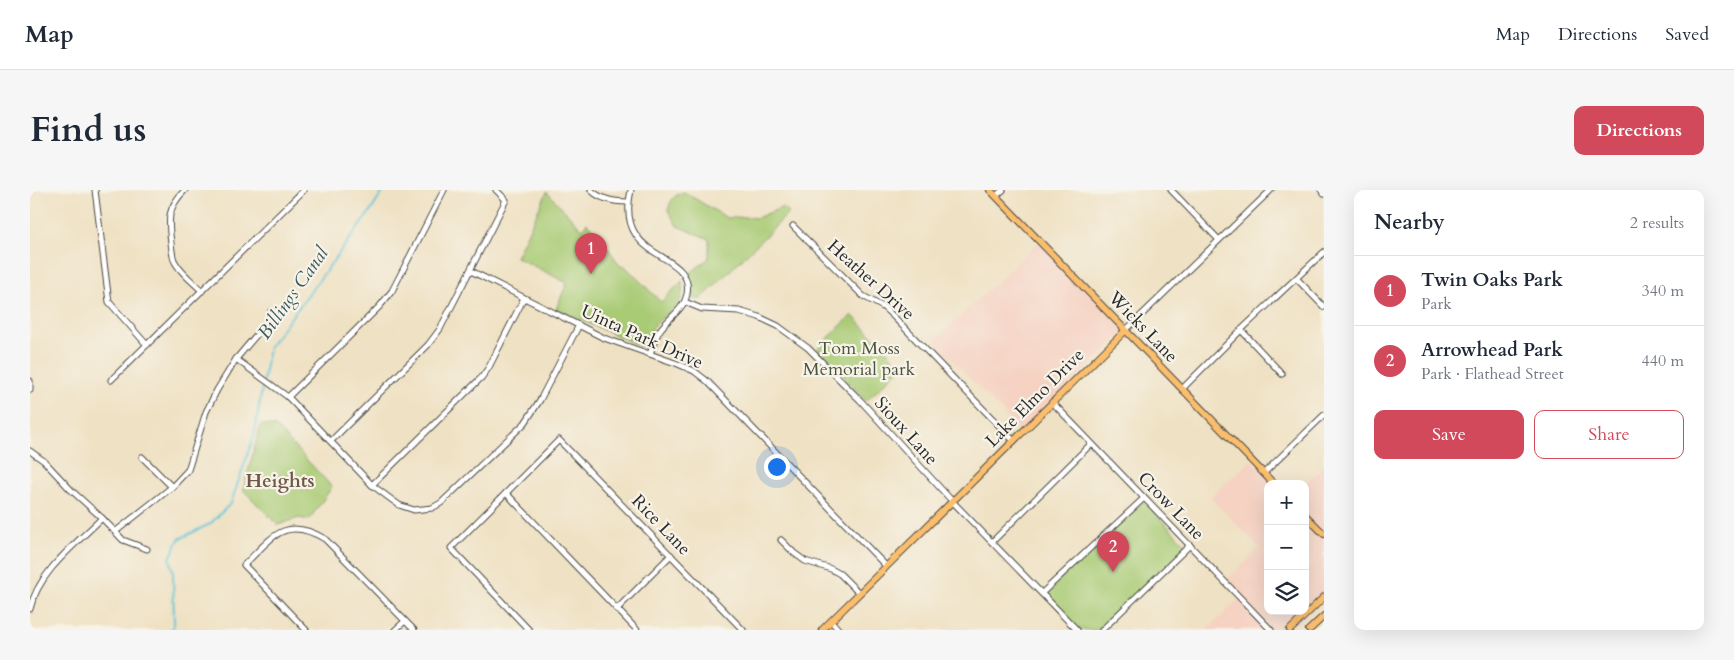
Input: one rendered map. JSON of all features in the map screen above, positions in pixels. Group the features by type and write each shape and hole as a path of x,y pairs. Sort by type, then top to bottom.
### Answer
{"main road":[{"name":"Wicks Lane","path":"990,190 1270,480"},
{"name":"Lake Elmo Drive","path":"822,630 1126,330"},
{"path":"1309,519 1324,534"},
{"path":"1290,630 1324,597"},
{"path":"1309,630 1324,616"}],"street":[{"path":"95,190 109,302 147,345"},
{"path":"185,190 171,206 168,218 173,254 175,262 202,291"},
{"path":"111,380 304,190"},
{"path":"288,397 380,306 392,291 444,190"},
{"path":"331,441 428,345 440,329 506,200 496,190"},
{"path":"591,190 604,199 628,202"},
{"path":"631,190 628,202 629,220 635,233 653,253 679,267 687,282 688,292 685,302 679,312 661,328 655,338 650,354"},
{"path":"996,196 1003,190"},
{"path":"1171,190 1218,240"},
{"name":"Lake Elmo Drive","path":"1126,330 1271,190"},
{"path":"1321,190 1324,194"},
{"name":"Heather Drive","path":"794,226 863,296 883,307 1014,441"},
{"path":"1182,389 1324,252"},
{"name":"Uinta Park Drive","path":"471,271 604,338 694,371 707,381 886,566"},
{"path":"1297,279 1324,307"},
{"path":"372,485 482,376 489,367 524,298"},
{"name":"Sioux Lane","path":"685,302 702,309 739,311 759,317 778,326 808,348 860,400 902,448 1078,630"},
{"path":"115,532 172,487 188,470 206,412 217,390 236,359 269,320 271,311"},
{"path":"236,359 288,397 372,485 399,504 414,510 432,508 441,503 525,423 540,400 578,326"},
{"path":"1241,330 1282,374"},
{"path":"30,381 30,390"},
{"name":"Crow Lane","path":"1052,402 1271,630"},
{"path":"1264,474 1324,415"},
{"name":"Rice Lane","path":"506,493 559,440 743,630"},
{"path":"993,541 1091,444"},
{"path":"30,451 44,460 71,490 123,540 147,549"},
{"path":"142,457 172,487"},
{"path":"529,630 451,548 506,493 637,630"},
{"path":"1043,592 1144,498"},
{"path":"30,609 38,589 52,567 102,518"},
{"path":"306,630 244,565 275,534 286,529 311,531 325,539 414,630"},
{"path":"781,540 794,554 805,561 831,569 840,574 859,593"},
{"path":"1102,630 1190,545"},
{"path":"617,608 671,556"},
{"path":"395,630 405,621"},
{"path":"831,621 839,630"}],"shaded area":[{"path":"1039,242 1126,330 1022,432 934,341"},
{"path":"1251,460 1271,480 1264,480 1264,615 1305,615 1290,630 1207,630 1240,598 1225,582 1260,548 1210,497"},
{"path":"1324,465 1324,597 1309,612 1309,480"}],"green space":[{"path":"547,192 582,229 587,223 598,234 621,267 624,265 661,302 682,281 681,299 678,305 657,322 652,329 645,348 556,309 567,283 516,257"},
{"path":"684,192 727,218 757,218 783,207 789,213 701,299 692,297 689,274 709,258 709,239 677,226 668,210 673,198"},
{"name":"Tom Moss Memorial park","path":"852,315 902,367 866,401 817,349"},
{"path":"261,424 276,427 332,487 309,520 299,518 278,525 243,490"},
{"path":"1143,501 1188,547 1099,630 1080,630 1044,594"}],"waterway":[{"name":"Billings Canal","path":"172,630 174,624 173,572 170,558 179,539 210,524 231,503 254,436 269,347 372,209 384,190"}],"place":[{"name":"Twin Oaks Park","path":"591,274"},
{"name":"Arrowhead Park","path":"1113,572"}],"district":[{"name":"Heights","path":"280,481"}]}
